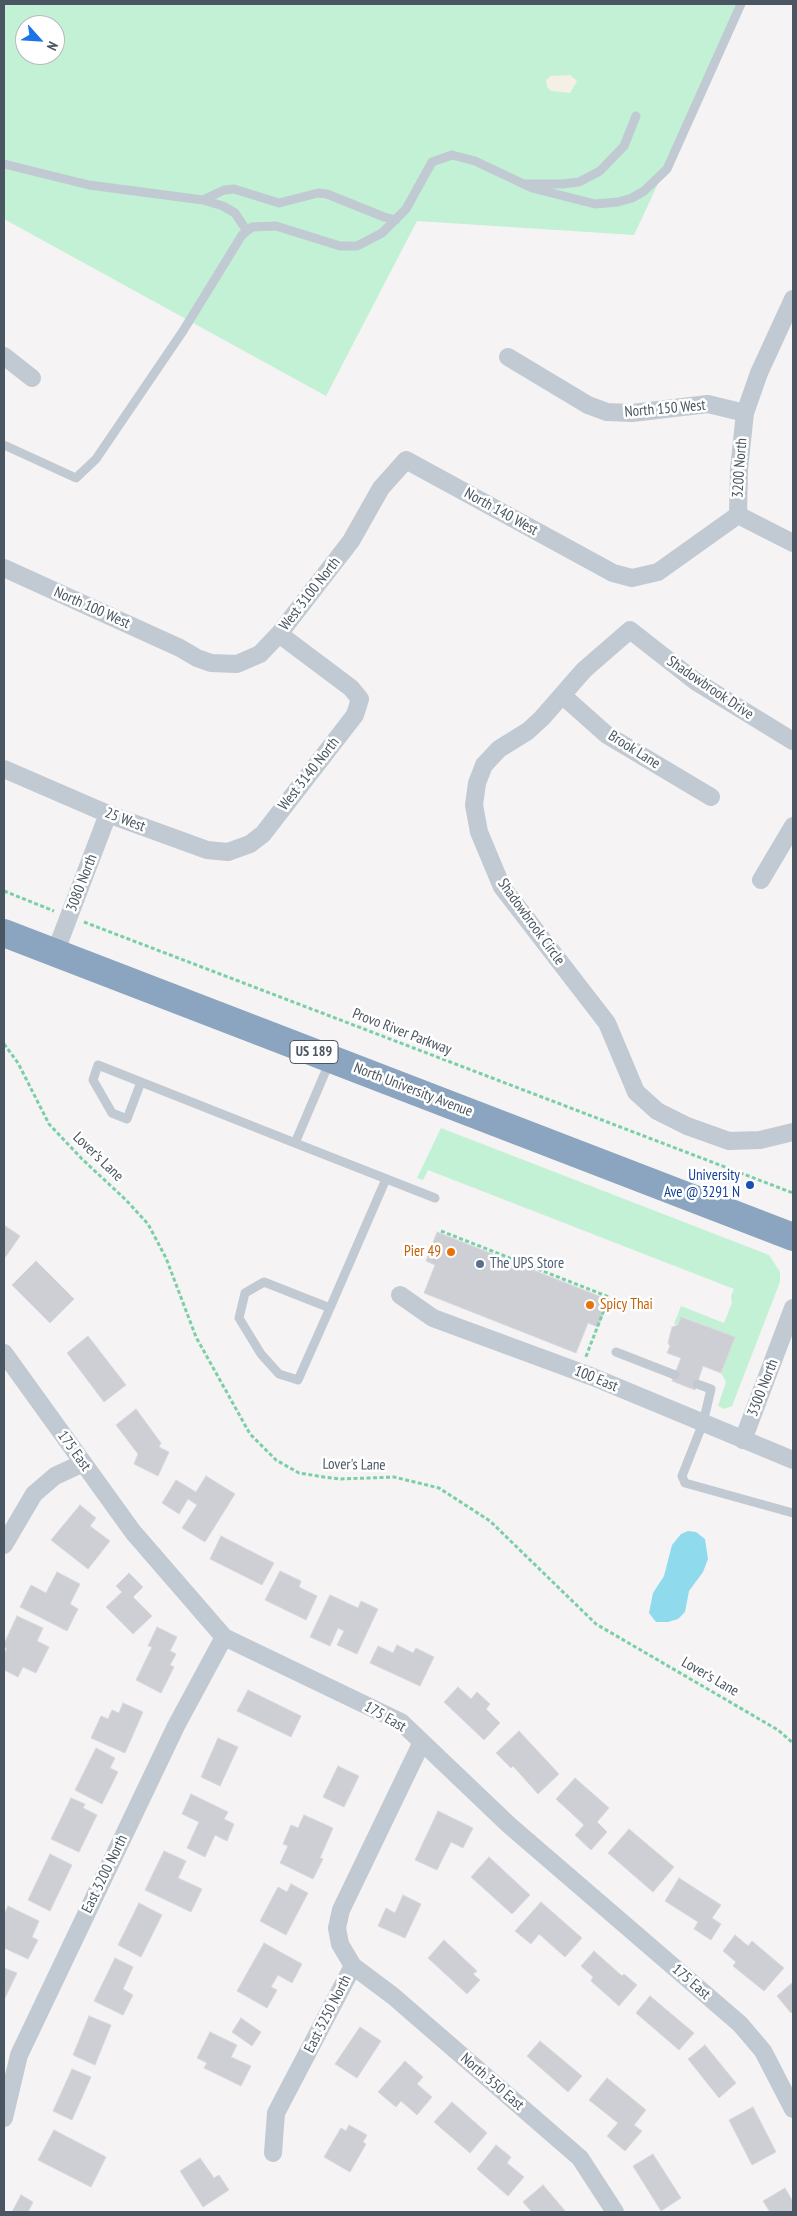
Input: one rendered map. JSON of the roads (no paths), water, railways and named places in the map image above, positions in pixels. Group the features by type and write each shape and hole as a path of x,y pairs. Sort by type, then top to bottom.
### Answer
{"highway":[{"name":"North University Avenue","path":"4,933 793,1237"}],"street":[{"name":"3200 North","path":"596,564 613,573 632,578 658,572 738,514 739,469 745,413 759,373 793,300"},
{"path":"4,356 32,378"},
{"name":"North 150 West","path":"508,358 588,405 607,412 632,413 708,404 745,413"},
{"name":"North 140 West","path":"406,460 596,564"},
{"name":"West 3100 North","path":"180,648 211,663 237,664 260,654 279,634 351,541 381,488 406,460"},
{"path":"738,514 793,543"},
{"name":"North 100 West","path":"4,568 180,648"},
{"name":"Shadowbrook Circle","path":"630,630 584,670 528,731 499,749 484,765 477,783 474,805 479,832 502,887 606,1022 636,1092 658,1111 687,1126 729,1141 760,1140 793,1132"},
{"name":"Shadowbrook Drive","path":"630,630 695,681 793,742"},
{"name":"West 3140 North","path":"250,844 263,834 355,715 360,699 351,688 279,634"},
{"name":"Brook Lane","path":"562,695 607,735 711,797"},
{"name":"25 West","path":"4,769 108,814 207,850 228,852 250,844"},
{"name":"3080 North","path":"55,953 108,814"},
{"path":"761,880 793,826"},
{"name":"100 East","path":"400,1295 433,1318 593,1377 793,1460"},
{"name":"3300 North","path":"744,1440 793,1308"},
{"name":"175 East","path":"4,1353 133,1532 224,1638 401,1722 509,1825 740,2024 763,2051 793,2109"},
{"path":"4,1545 34,1494 55,1476 83,1463"},
{"name":"East 3200 North","path":"4,2118 19,2055 176,1726 224,1638"},
{"name":"East 3250 North","path":"273,2153 276,2113 353,1966 340,1944 337,1928 341,1910 422,1742"},
{"name":"North 350 East","path":"353,1966 393,1996 580,2158 615,2212"}],"lane":[{"path":"4,445 76,478 96,459 183,331 242,235 252,227 276,226 340,246 358,246 382,233 406,209 432,162 452,155 466,158 523,184 568,199 595,204 625,200 644,191 666,169 741,4"},
{"path":"523,184 579,182 600,171 624,146 636,116"},
{"path":"4,164 89,185 204,200 223,206 235,213 247,231"},
{"path":"204,200 224,190 234,189 279,203 318,193 327,194 396,220"},
{"path":"295,1143 331,1058"},
{"path":"141,1082 127,1119 112,1113 93,1080 98,1065 435,1198"},
{"path":"330,1308 264,1282 245,1293 239,1318 260,1354 279,1374 298,1380 330,1308 386,1179"},
{"path":"616,1352 674,1375"},
{"path":"697,1384 711,1390 703,1423 682,1476 685,1483 793,1513"}],"water":[{"path":"688,1531 696,1532 705,1539 708,1559 703,1572 689,1591 685,1612 678,1619 668,1622 656,1622 649,1613 653,1593 664,1576 672,1545 681,1534"}],"place":[{"name":"University Ave @ 3291 N","path":"750,1185"},
{"name":"Pier 49","path":"451,1252"},
{"name":"The UPS Store","path":"480,1264"},
{"name":"Spicy Thai","path":"590,1305"}]}
